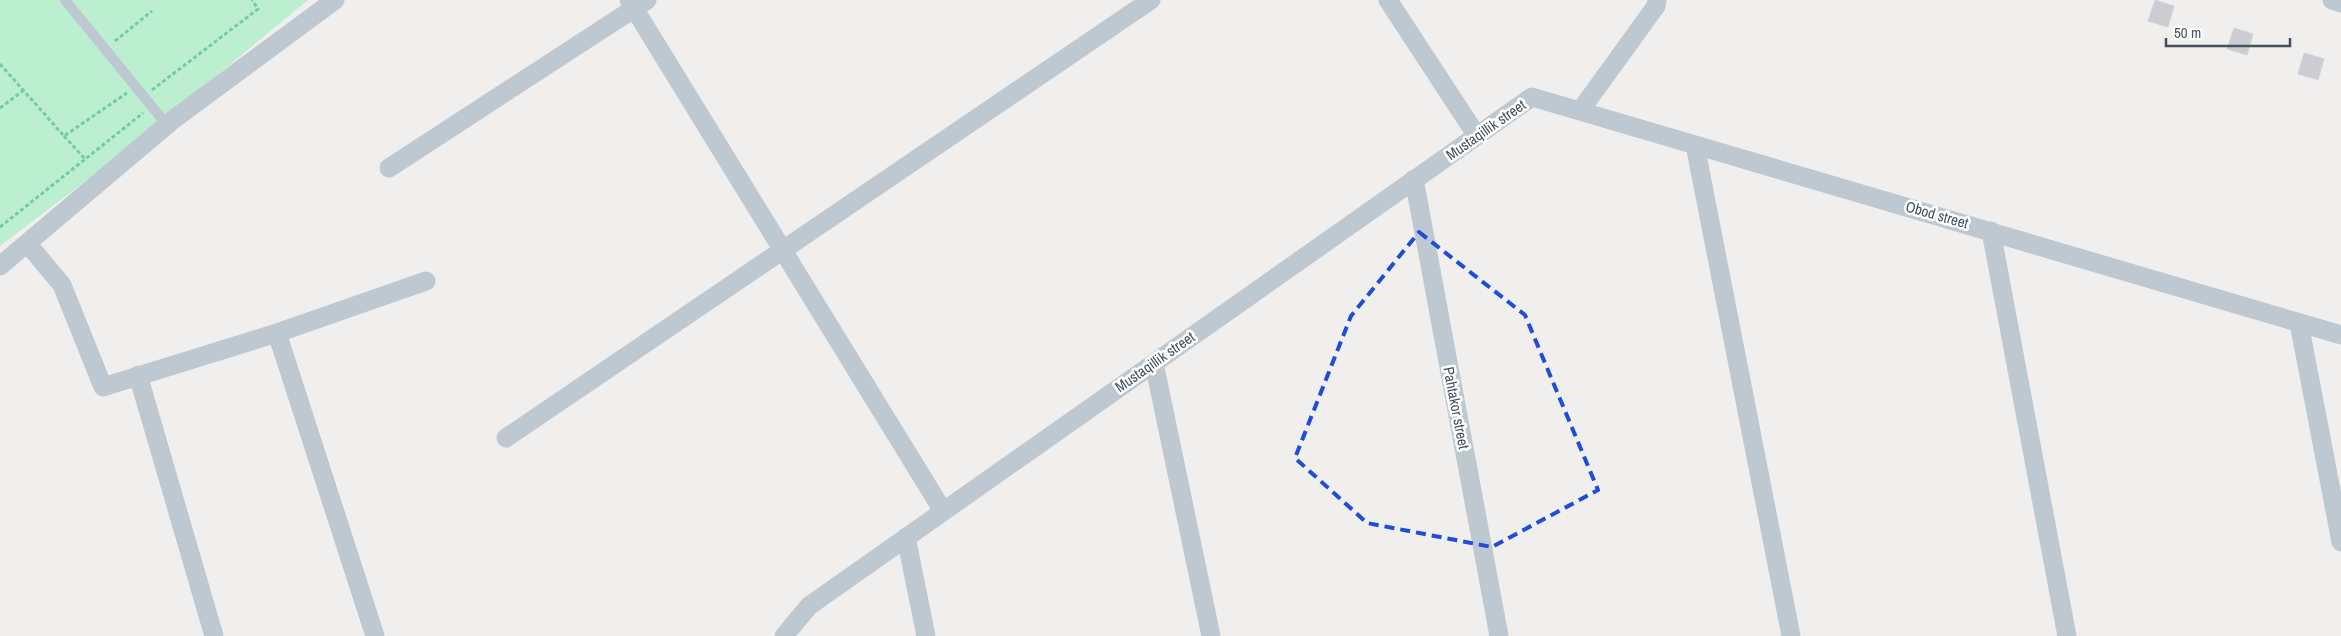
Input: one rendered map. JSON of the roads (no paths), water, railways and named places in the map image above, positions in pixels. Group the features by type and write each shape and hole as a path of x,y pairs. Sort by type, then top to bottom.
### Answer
{"street":[{"path":"0,266 167,125 335,0"},
{"path":"506,438 782,249 1152,0"},
{"path":"1388,0 1477,136"},
{"path":"1580,111 1656,6 1658,0"},
{"path":"2332,0 2341,3"},
{"path":"389,168 637,3 782,249 943,511"},
{"name":"Mustaqillik street","path":"784,636 809,606 1532,97"},
{"name":"Obod street","path":"1532,97 1991,231 2341,336"},
{"path":"1695,145 1790,636"},
{"name":"Pahtakor street","path":"1414,179 1499,636"},
{"path":"1991,231 2067,636"},
{"path":"27,243 62,285 103,387 277,333 426,281"},
{"path":"2299,323 2341,542"},
{"path":"277,333 374,636"},
{"path":"1154,363 1211,636"},
{"path":"138,375 214,636"},
{"path":"906,537 926,636"}],"lane":[{"path":"65,0 167,125"}]}
